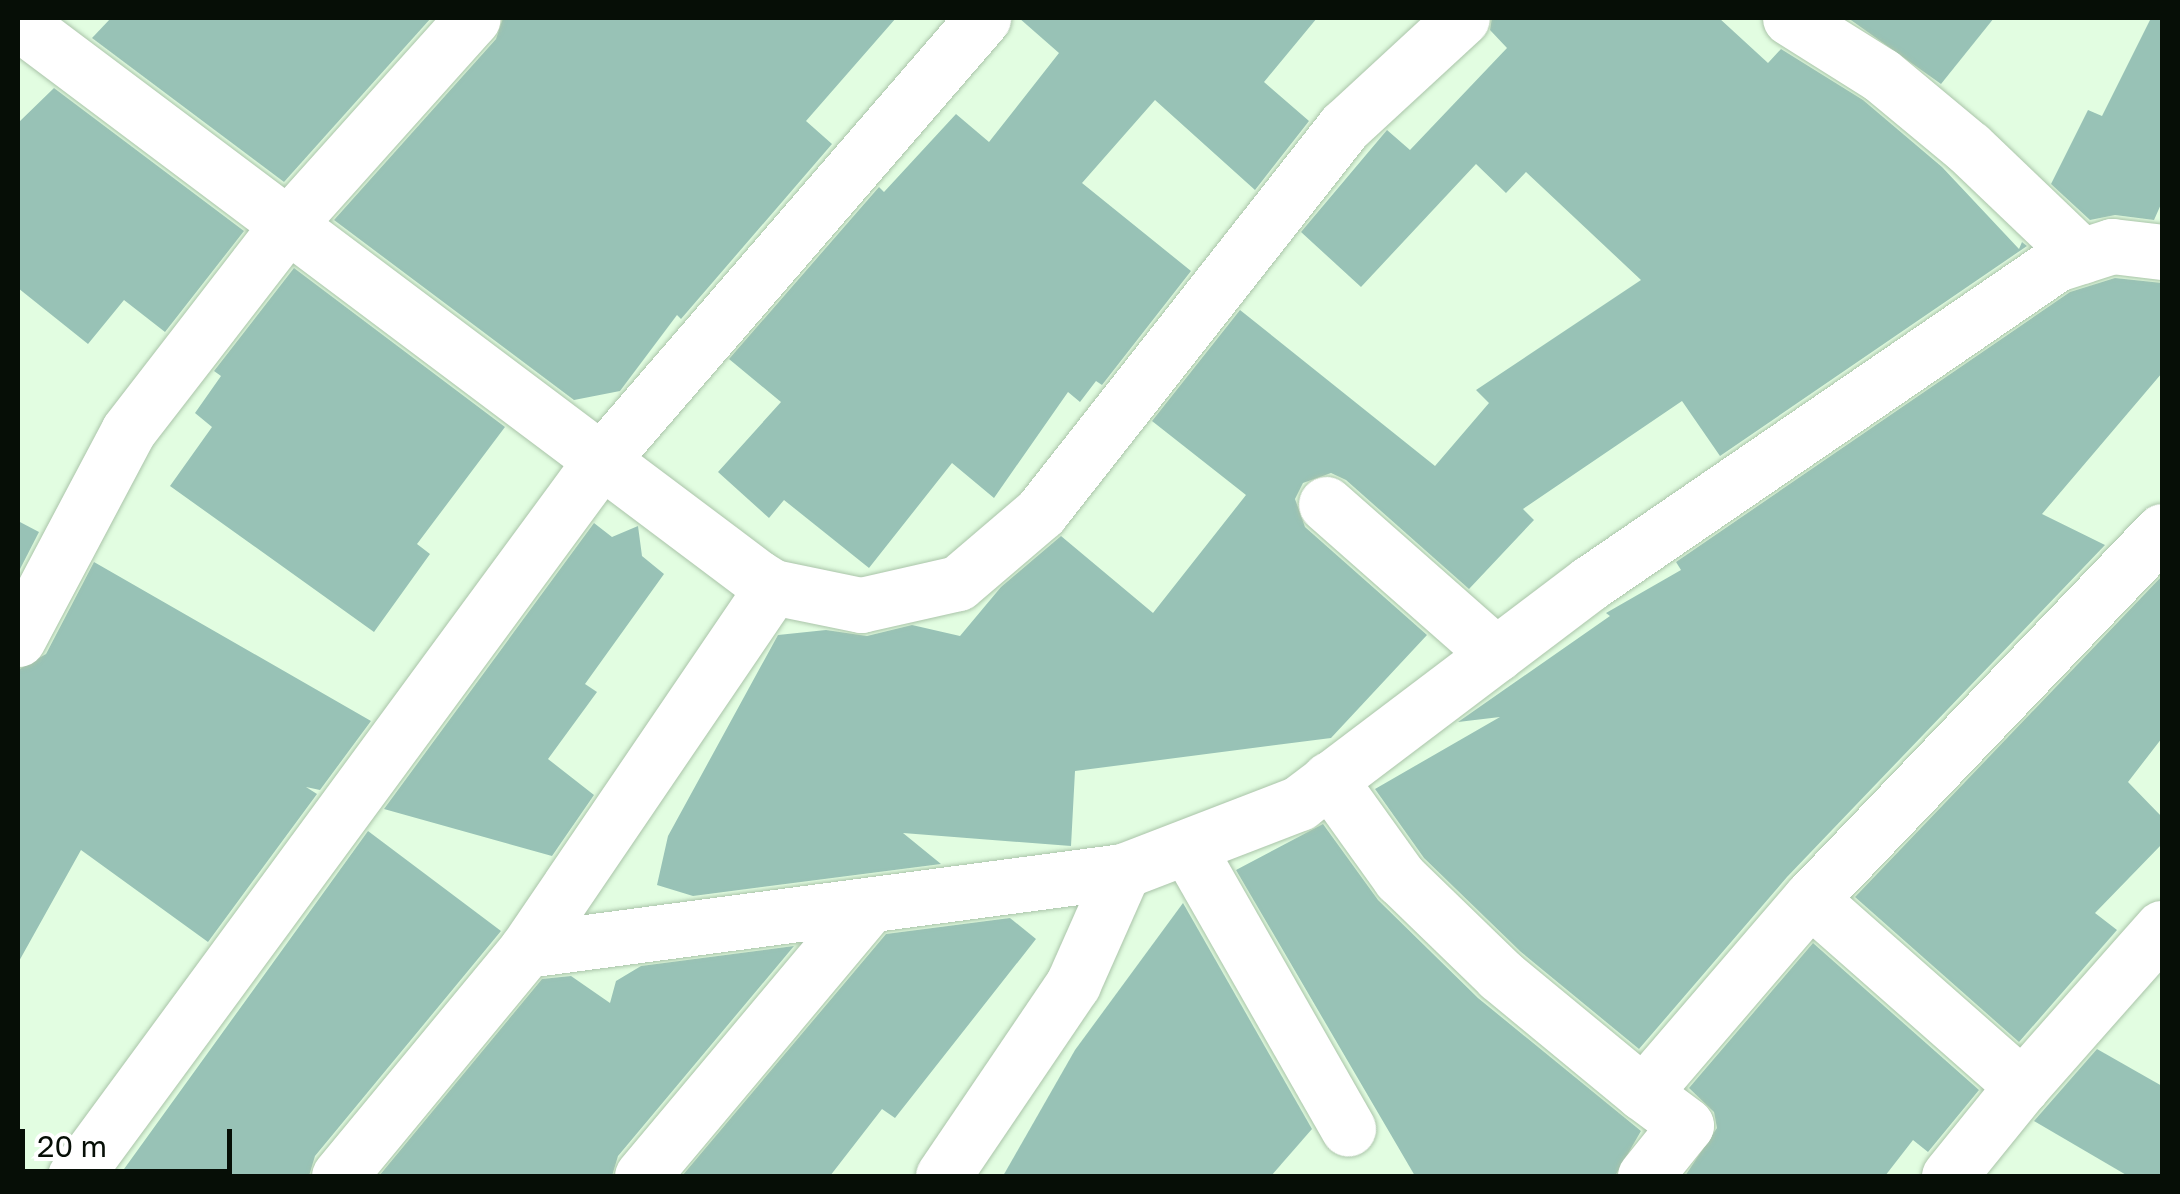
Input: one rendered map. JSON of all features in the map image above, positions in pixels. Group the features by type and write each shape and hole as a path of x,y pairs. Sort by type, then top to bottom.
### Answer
{"street":[{"path":"18,639 128,431 288,223 473,18"},
{"path":"75,1176 602,460 984,18"},
{"path":"18,22 774,587 861,605 958,584 1041,512 1345,126 1462,18"},
{"path":"1790,18 1881,76 1969,148 2082,256"},
{"path":"526,950 1123,870 1299,803 1496,654 2056,264 2112,246 2162,252"},
{"path":"1326,504 1496,654"},
{"path":"1643,1093 1810,899 2162,531"},
{"path":"339,1176 526,950 774,587"},
{"path":"1329,779 1400,878 1500,975 1686,1125 1645,1176"},
{"path":"1188,848 1348,1130"},
{"path":"942,1176 1072,984 1123,870"},
{"path":"1810,899 2022,1086"},
{"path":"642,1176 869,905"},
{"path":"1949,1176 2022,1086 2162,928"}],"building":[{"path":"111,18 431,18 284,182 92,38"},
{"path":"503,18 896,18 806,121 832,144 681,319 677,315 620,391 574,400 334,220 496,39"},
{"path":"1019,18 1317,18 1264,82 1309,121 1255,190 1155,100 1082,183 1191,271 1102,385 1096,381 1080,402 1068,392 994,498 952,463 869,568 784,500 769,518 718,472 781,402 729,359 879,187 884,192 956,114 989,142 1059,53"},
{"path":"1492,18 1719,18 1768,63 1781,49 1863,100 1942,167 2019,249 2022,242 2027,246 1720,456 1682,401 1523,509 1534,520 1469,589 1346,480 1331,473 1303,483 1295,499 1305,527 1427,635 1331,738 1075,771 1071,846 903,833 941,864 693,896 657,885 668,836 778,635 826,630 867,636 912,625 960,636 1001,587 1061,536 1153,613 1246,495 1152,421 1240,310 1435,466 1489,403 1476,390 1641,280 1526,172 1506,193 1476,164 1361,287 1301,232 1387,130 1410,150 1507,48 1490,30"},
{"path":"1848,18 1994,18 1941,84"},
{"path":"2151,18 2162,18 2162,202 2154,220 2115,215 2090,220 2051,184 2088,110 2102,116"},
{"path":"54,88 244,231 165,332 124,300 88,344 18,288 18,123"},
{"path":"294,268 505,427 417,544 430,554 374,632 170,486 212,427 195,413 221,376 214,371"},
{"path":"2115,278 2162,283 2162,373 2042,514 2105,545 1787,877 1639,1049 1521,952 1424,858 1375,789 1500,717 1458,722 1610,616 1606,613 1681,570 1676,562 2070,292"},
{"path":"18,521 39,532 18,573"},
{"path":"594,523 612,537 638,526 642,556 664,574 585,684 597,692 548,759 594,795 552,856 384,809"},
{"path":"94,562 371,721 320,790 306,787 317,794 208,942 81,850 18,963 18,670 46,654"},
{"path":"2162,576 2162,738 2128,782 2162,817 2162,844 2095,913 2117,930 2019,1042 1855,897"},
{"path":"1323,824 1378,900 1478,998 1641,1131 1615,1176 1415,1176 1236,870"},
{"path":"368,831 501,931 315,1156 309,1176 119,1176"},
{"path":"1183,903 1312,1129 1271,1176 1003,1176 1075,1050"},
{"path":"1010,918 1036,939 895,1118 882,1109 830,1176 682,1176 886,934"},
{"path":"1813,943 1979,1090 1928,1152 1913,1140 1885,1176 1685,1176 1717,1128 1714,1112 1689,1088"},
{"path":"794,946 618,1156 612,1176 379,1176 542,979 571,976 610,1003 616,981 641,966"},
{"path":"2097,1049 2162,1086 2162,1176 2128,1176 2034,1121"}]}
